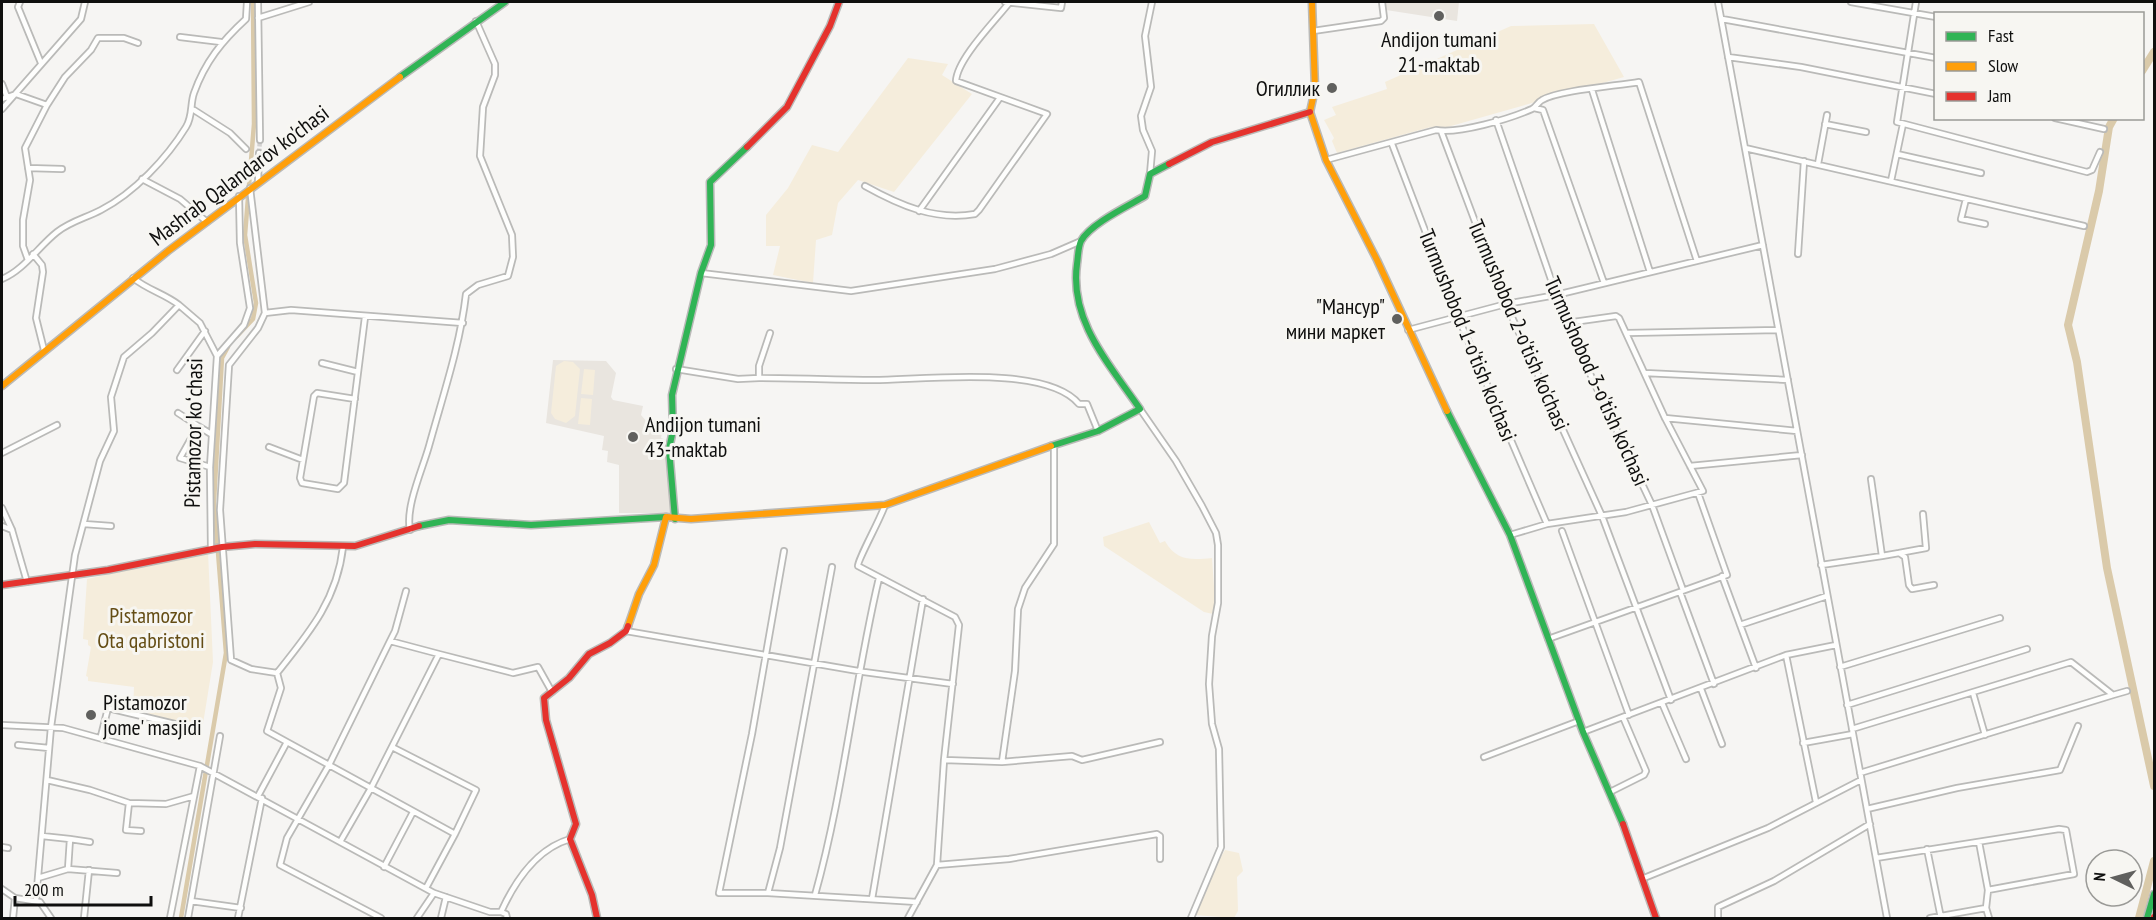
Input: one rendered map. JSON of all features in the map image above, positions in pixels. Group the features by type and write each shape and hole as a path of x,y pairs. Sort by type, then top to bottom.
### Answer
{"main road":[{"name":"Mashrab Qalandarov ko'chasi","path":"2,386 133,278 239,196 505,2"},
{"path":"675,519 669,449 673,430 672,395 676,369 701,273 711,245 710,182 736,159 787,106 830,26 839,2"},
{"path":"1312,2 1315,89 1310,112 1326,160 1510,535 1583,732 1644,878 1656,918"},
{"path":"2,585 72,573 108,570 221,547 255,544 343,547 370,543 429,523 449,520 531,525 642,516 675,519 885,505 943,486 1015,457 1054,447 1098,431 1140,409 1104,356 1080,312 1076,297 1081,241 1103,221 1145,196 1150,174 1212,142 1310,112"},
{"path":"597,918 592,895 570,838 576,824 543,704 544,699 569,678 589,654 620,638 626,631 639,594 654,565 666,517"},
{"path":"2147,918 2154,894"}],"street":[{"path":"20,2 18,7 41,63"},
{"path":"2,109 81,19 85,2"},
{"path":"2,279 10,275 72,221 101,210 142,179 187,127 194,110 193,95 209,59 221,42 246,20 247,2"},
{"path":"258,2 260,140"},
{"path":"258,18 309,2"},
{"path":"865,186 892,201 919,211 944,216 975,214 1047,114 958,84 956,78 1007,2 1061,8 1062,2"},
{"path":"1150,174 1152,152 1143,130 1141,116 1151,87 1145,36 1152,2"},
{"path":"1313,31 1381,21 1384,18 1383,2"},
{"path":"1718,2 1887,918"},
{"path":"1851,2 1934,17"},
{"path":"1916,2 1896,118 1904,124 2087,172 2092,170 2100,152"},
{"path":"1722,19 1934,58"},
{"path":"410,530 413,500 463,323 469,290 508,276 513,257 512,235 506,216 481,164 482,115 495,75 495,64 476,21"},
{"path":"28,260 23,246 23,220 29,188 25,151 27,140 65,77 91,50 98,38 124,38 138,43"},
{"path":"180,38 221,42"},
{"path":"1728,57 1801,67 1934,94"},
{"path":"1326,160 1392,144 1436,130 1450,132 1496,120 1534,108 1542,100 1575,91 1639,82 1697,261"},
{"path":"2,84 4,98 16,94 47,105"},
{"path":"1592,90 1650,272"},
{"path":"919,211 999,99"},
{"path":"1534,108 1543,110 1604,283"},
{"path":"194,110 230,133 246,149"},
{"path":"1818,164 1827,115"},
{"name":"Turmushobod 3-o'tish ko'chasi","path":"1496,120 1566,323 1652,505 1714,684"},
{"path":"2064,120 2104,129"},
{"path":"1825,124 1866,132"},
{"path":"1891,181 1904,124"},
{"name":"Turmushobod 2-o'tish ko'chasi","path":"1441,131 1506,304 1602,516 1671,700"},
{"name":"Turmushobod 1-o'tish ko'chasi","path":"1392,144 1458,316 1547,524"},
{"path":"1745,148 2084,226"},
{"path":"259,153 254,185 266,313 258,328 229,365 220,492 221,547 231,660 250,669 277,673"},
{"path":"1897,154 1981,173"},
{"path":"1798,254 1804,161"},
{"path":"28,168 62,169"},
{"path":"142,179 180,199 207,222"},
{"path":"217,356 244,325 250,308 240,243 239,196"},
{"path":"1966,199 1961,219 1984,224"},
{"path":"701,273 851,291 995,269 1051,254 1081,241"},
{"path":"1408,330 1506,304 1556,295 1763,245"},
{"path":"33,254 42,265 43,272 36,318 44,350"},
{"name":"Pistamozor koʻchasi","path":"133,278 146,288 170,298 179,305 205,331 217,356 211,434 211,549"},
{"path":"49,917 36,900 51,727 72,573 100,461 114,431 111,397 124,357 179,305"},
{"path":"266,313 291,310 463,323"},
{"path":"1510,535 1547,524 1602,516 1703,491 1665,418 1627,333 1616,316 1566,323"},
{"path":"355,399 315,394 303,460 302,483 325,489 342,487 355,399 365,317"},
{"path":"1627,333 1778,330"},
{"path":"177,370 205,331"},
{"path":"759,378 759,366 770,333"},
{"path":"322,363 358,372"},
{"path":"676,369 738,379 874,380 976,376 1028,382 1053,388 1073,397 1079,404 1087,404 1098,431"},
{"path":"1645,373 1788,380"},
{"path":"1140,409 1176,461 1216,533 1218,545 1218,603 1212,636 1209,684 1212,724 1220,749 1221,847 1191,918"},
{"path":"178,413 211,434"},
{"path":"1665,418 1797,431"},
{"path":"2,453 57,425"},
{"path":"198,426 180,458 210,467"},
{"path":"269,447 303,460"},
{"path":"1002,762 1015,671 1018,609 1025,588 1054,544 1054,447"},
{"path":"1690,466 1802,455"},
{"path":"1871,479 1882,556"},
{"path":"1548,639 1727,575 1698,492"},
{"path":"885,505 869,545 857,563 862,569 955,617 958,622 944,760 937,865 908,918"},
{"path":"2,508 12,530 27,582"},
{"path":"1821,565 1926,548 1923,514"},
{"path":"84,524 111,526"},
{"path":"2,526 12,530"},
{"path":"1562,531 1646,771 1644,775 1610,792"},
{"path":"277,673 309,635 338,582 343,547"},
{"path":"784,551 719,892 768,892 916,902"},
{"path":"1899,553 1905,556 1910,587 1934,585"},
{"path":"768,892 780,848 832,567"},
{"path":"1722,576 1756,668"},
{"path":"815,895 827,851 879,578"},
{"path":"381,918 279,864 286,838 329,765 395,631 406,591"},
{"path":"1740,626 1827,596"},
{"path":"872,899 923,599"},
{"path":"1840,667 2000,618"},
{"path":"626,631 909,679 953,684"},
{"path":"390,641 513,674 538,667 552,692"},
{"path":"1583,732 1786,655 1836,645"},
{"path":"1847,705 2027,649"},
{"path":"340,843 440,654"},
{"path":"1786,655 1816,802"},
{"path":"1803,743 1852,732 2071,662 2113,695"},
{"path":"277,673 281,688 267,731 455,834"},
{"path":"1701,689 1722,744"},
{"path":"1860,773 2127,692"},
{"path":"1973,693 1985,735"},
{"path":"1662,703 1686,759"},
{"path":"101,736 108,708 179,725"},
{"path":"1484,756 1579,721"},
{"path":"2,725 51,727 101,736 200,766 434,892 490,912 501,912 506,914 507,918"},
{"path":"1867,809 1957,788 2060,770 2078,726"},
{"path":"188,918 220,736"},
{"path":"238,918 260,797 287,742"},
{"path":"944,760 1002,762 1072,756 1082,760 1160,742"},
{"path":"18,744 49,748"},
{"path":"392,747 476,790 426,888"},
{"path":"170,918 200,766"},
{"path":"47,780 90,790 129,803 166,804 194,796"},
{"path":"1644,878 1768,828 1861,780"},
{"path":"129,803 126,830 141,831"},
{"path":"384,867 413,812"},
{"path":"1718,918 1718,907 1774,881 1869,824"},
{"path":"1876,858 2059,829 2067,830 2074,874 1988,890"},
{"path":"937,865 1009,860 1157,834 1160,836 1160,860"},
{"path":"42,836 90,842"},
{"path":"501,912 514,884 528,867 545,853 570,838"},
{"path":"68,869 70,839"},
{"path":"1979,842 1988,890 1986,908 1989,918"},
{"path":"2,847 8,848"},
{"path":"1927,849 1941,917"},
{"path":"38,878 68,869 117,873"},
{"path":"84,918 89,870"},
{"path":"2,889 15,898 36,900"},
{"path":"417,918 434,892"},
{"path":"441,918 447,897"},
{"path":"13,918 15,898"},
{"path":"191,901 241,908"},
{"path":"1930,918 1986,908"}],"shaded area":[{"name":"Andijon tumani 21-maktab","path":"1386,2 1459,2 1457,21 1386,10"},
{"name":"Andijon tumani 43-maktab","path":"553,360 606,361 616,373 611,397 613,400 643,406 641,415 647,422 663,427 661,438 669,441 666,449 671,513 619,513 619,465 607,462 608,451 602,450 604,436 546,423"}],"green space":[{"path":"1594,24 1624,77 1444,128 1431,127 1337,153 1332,141 1334,138 1324,120 1336,115 1332,107 1387,89 1385,82 1511,26"},
{"path":"908,58 948,64 942,75 972,94 894,192 858,180 838,203 832,235 816,240 813,283 773,275 780,246 766,246 766,215 788,188 812,145 838,152"},
{"path":"564,361 573,362 580,369 575,416 566,423 555,419 551,413 556,366"},
{"path":"584,369 595,370 593,395 581,394"},
{"path":"581,398 592,399 590,425 578,424"},
{"path":"1149,522 1160,543 1165,541 1169,548 1179,556 1191,559 1212,558 1215,601 1213,614 1204,612 1104,546 1103,537"},
{"name":"Pistamozor Ota qabristoni","path":"208,552 213,662 202,730 133,709 134,687 88,681 86,676 91,647 88,645 88,640 83,639 87,579"},
{"path":"1225,850 1239,853 1243,871 1237,877 1238,911 1234,918 1194,915 1211,874"}],"waterway":[{"path":"237,336 253,319 256,303 245,235 254,124 253,2"},
{"path":"2144,68 2154,52"},
{"path":"2113,120 2109,127 2099,191 2068,325 2077,362 2107,568 2154,786"},
{"path":"181,918 226,653 214,502 222,358 228,347"},
{"path":"2139,918 2154,861"}],"tunnel":[{"path":"259,153 260,140"}],"traffic: fast":[{"path":"400,77 505,2"},
{"path":"675,519 669,449 673,430 672,395 701,273 711,245 710,182 747,147"},
{"path":"1051,446 1098,431 1140,409 1105,359 1086,323 1079,305 1076,285 1078,252 1081,241 1092,228 1145,196 1150,174 1169,164"},
{"path":"1447,411 1510,535 1583,732 1623,824"},
{"path":"419,526 449,520 531,525 666,517"},
{"path":"2147,918 2154,894"}],"traffic: slow":[{"path":"1312,2 1315,89 1310,112 1326,160 1377,260 1447,411"},
{"path":"2,386 168,251 400,77"},
{"path":"628,626 639,594 654,565 666,517 691,519 885,505 1051,446"}],"traffic: jam":[{"path":"747,147 787,107 830,26 839,2"},
{"path":"1169,164 1212,142 1310,112"},
{"path":"2,585 108,570 222,547 255,544 355,546 419,526"},
{"path":"597,918 592,895 570,839 576,824 546,720 544,698 569,678 589,654 610,643 626,631 628,626"},
{"path":"1623,824 1656,918"}],"place":[{"name":"Andijon tumani 21-maktab","path":"1439,16"},
{"name":"Огиллик","path":"1332,88"},
{"name":"\"Мансур\" мини маркет","path":"1397,319"},
{"name":"Andijon tumani 43-maktab","path":"633,437"},
{"name":"Pistamozor jome' masjidi","path":"91,715"}]}
